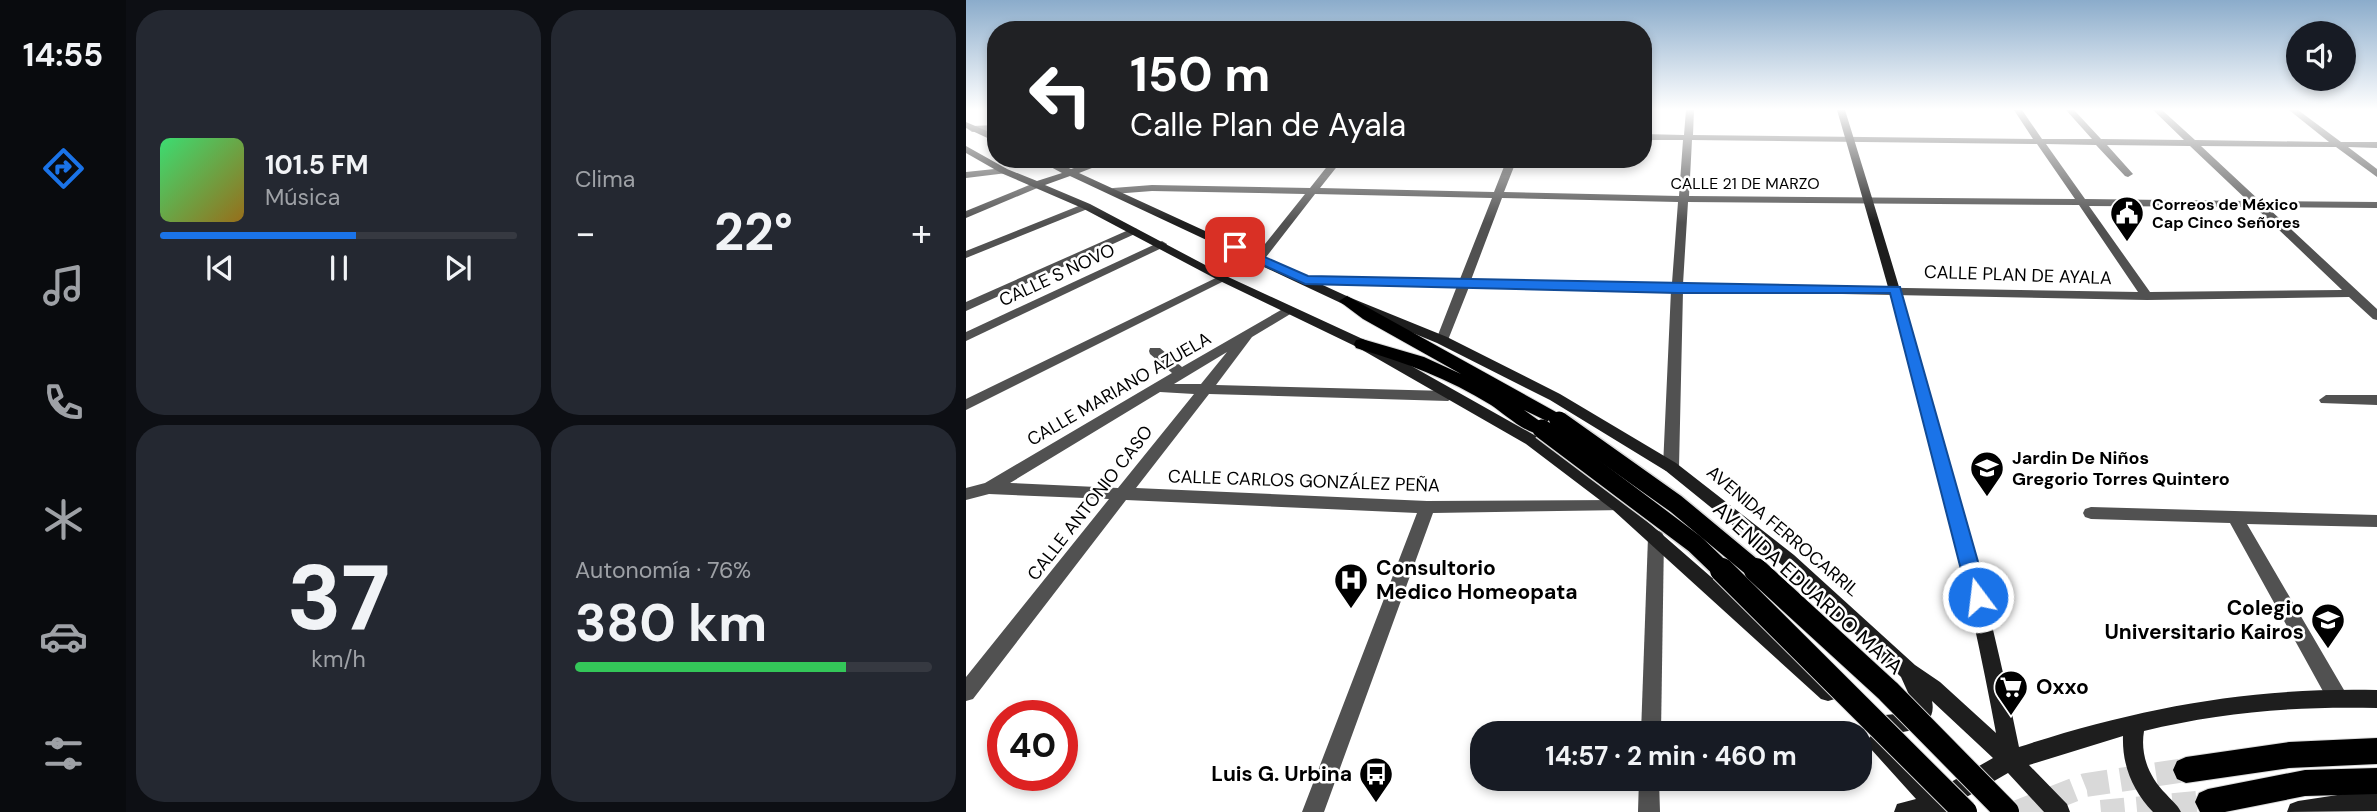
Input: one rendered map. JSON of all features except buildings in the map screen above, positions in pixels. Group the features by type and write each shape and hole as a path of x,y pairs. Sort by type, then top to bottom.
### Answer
{"main road":[{"name":"AVENIDA FERROCARRIL","path":"1347,301 1550,425"},
{"path":"1362,344 1418,361 1550,425 1695,544 1791,635 1965,812"},
{"name":"AVENIDA EDUARDO MATA","path":"1550,425 1675,503 1781,592 1894,697 2007,812"},
{"path":"2186,771 2289,755 2377,751"},
{"path":"2208,802 2305,783 2377,781"}],"street":[{"path":"1671,467 1677,289 1688,148"},
{"path":"1853,148 1895,289 1992,649 2011,761"},
{"path":"2044,148 2147,296"},
{"path":"2103,148 2128,174"},
{"path":"2196,148 2377,316"},
{"path":"2343,148 2377,174"},
{"path":"966,149 987,161"},
{"path":"999,168 1086,206 1222,278 1362,344 1448,396 1531,440 1619,506 1745,615 1856,719 1939,807"},
{"name":"AVENIDA FERROCARRIL","path":"1059,168 1259,258 1347,301 1442,341 1555,397 1671,467 1788,560 1908,671 1933,689 2011,761 2059,812"},
{"path":"966,215 1080,168"},
{"path":"1259,258 1331,168"},
{"path":"1442,341 1508,168"},
{"path":"966,175 1004,171"},
{"name":"CALLE 21 DE MARZO","path":"1114,191 1152,188 1685,199 2377,205"},
{"path":"966,255 1086,206"},
{"path":"966,307 1133,231"},
{"name":"CALLE S NOVO","path":"966,337 1162,244"},
{"path":"966,405 1222,278"},
{"name":"CALLE PLAN DE AYALA","path":"1305,280 1677,289 1895,289 2147,296 2352,293"},
{"name":"CALLE MARIANO AZUELA","path":"966,494 989,488 1288,310"},
{"name":"CALLE ANTONIO CASO","path":"966,692 1246,337"},
{"path":"1155,351 1182,374"},
{"path":"1160,388 1448,396"},
{"path":"2326,400 2377,400"},
{"name":"CALLE CARLOS GONZÁLEZ PEÑA","path":"989,488 1427,506 1619,506"},
{"path":"1313,812 1427,506"},
{"path":"2091,513 2377,521"},
{"path":"2235,517 2337,697"},
{"path":"1651,721 1656,537"},
{"path":"1856,719 1891,726 1918,718 1924,710 1922,699 1908,671"},
{"path":"1905,812 1939,807 2011,761 2077,738 2196,709 2337,697 2377,699"},
{"path":"2135,724 2130,741 2134,762 2145,785 2169,812"},
{"path":"1648,812 1649,791"},
{"path":"2298,812 2377,800"}],"tunnel":[{"path":"2018,812 2086,785 2186,770"},
{"path":"2101,812 2208,802"}],"place":[{"name":"Correos de México Cap Cinco Señores","path":"2127,243"},
{"name":"Jardin De Niños Gregorio Torres Quintero","path":"1987,498"},
{"name":"Consultorio Medico Homeopata","path":"1351,610"},
{"name":"Colegio Universitario Kairos","path":"2328,650"},
{"name":"Oxxo","path":"2011,717"},
{"name":"Luis G. Urbina","path":"1376,804"}],"route":[{"path":"1235,247 1305,280 1677,289 1895,289 1978,597"}]}
